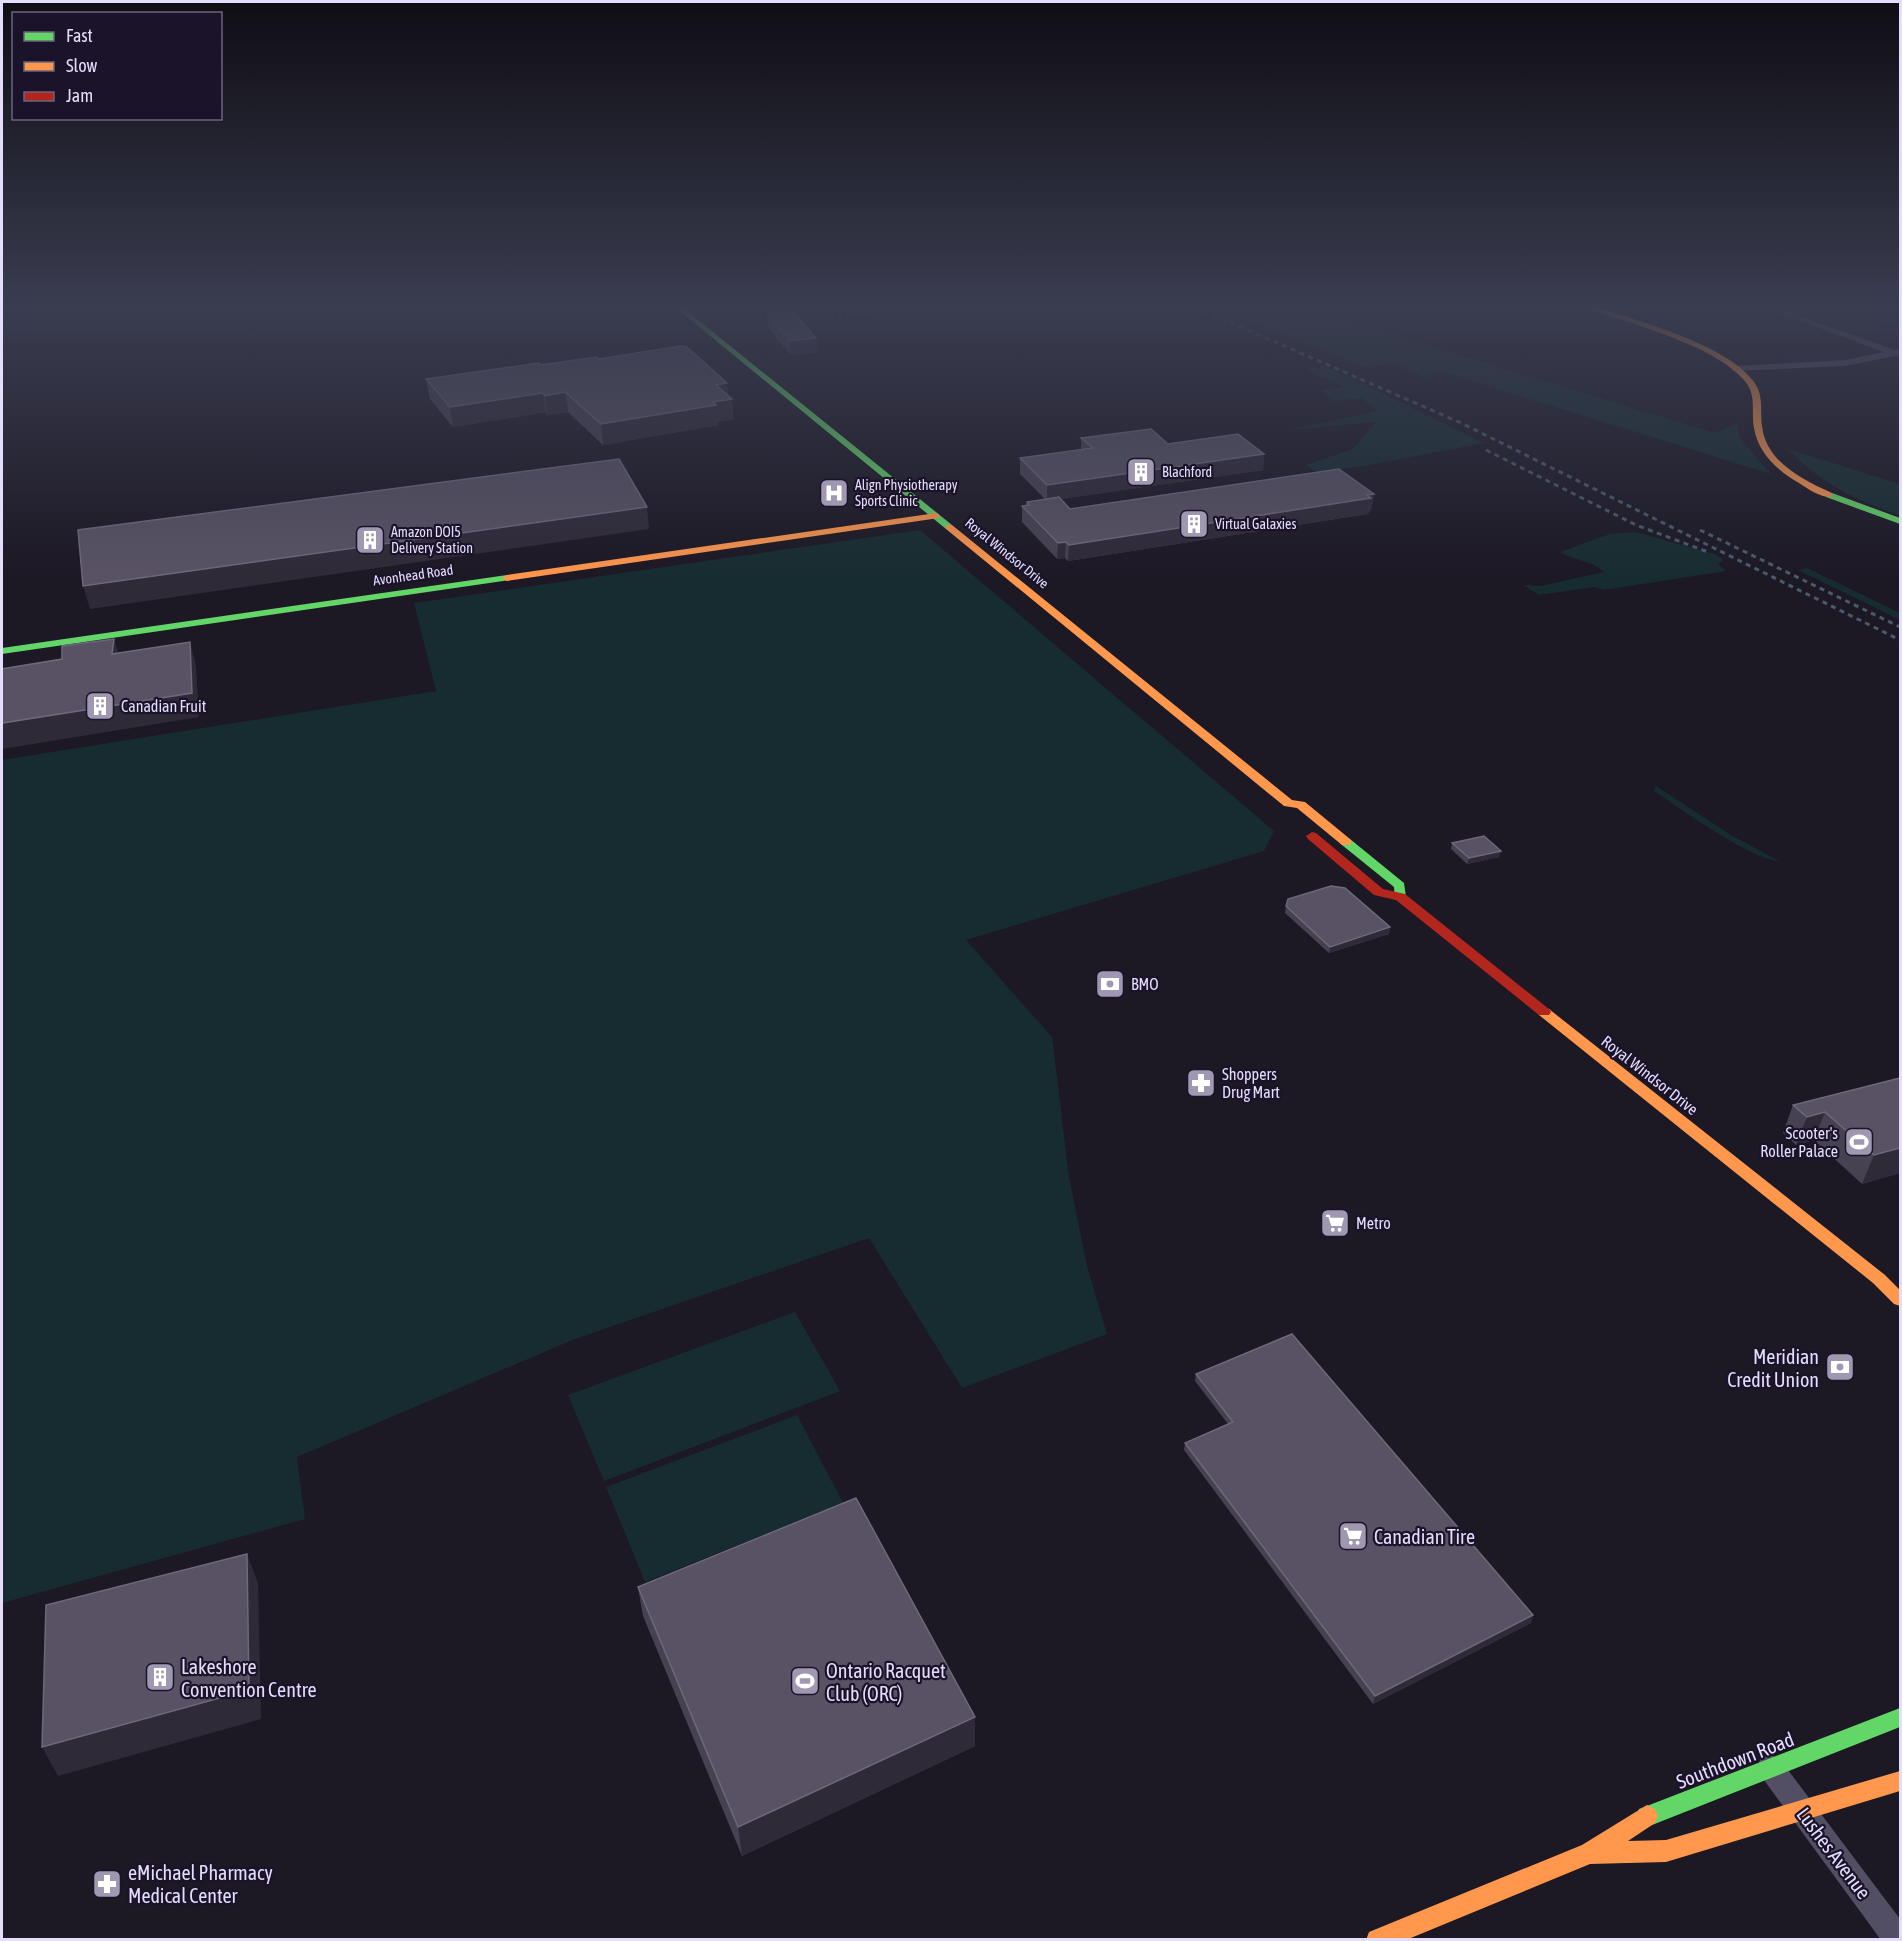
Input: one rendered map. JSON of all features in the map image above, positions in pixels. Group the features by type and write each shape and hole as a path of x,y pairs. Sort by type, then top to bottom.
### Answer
{"main road":[{"name":"Royal Windsor Drive","path":"790,398 1288,803 1301,805 1400,886 1400,897"},
{"path":"1759,398 1761,442 1776,460 1811,486 1900,521"},
{"name":"Avonhead Road","path":"2,651 936,516"},
{"name":"Royal Windsor Drive","path":"1288,803 1283,810 1379,892 1400,897 1879,1279 1900,1300"},
{"name":"Royal Windsor Drive","path":"1879,1279 1900,1291"},
{"name":"Southdown Road","path":"1377,1940 1590,1853 1652,1813 1900,1718"},
{"name":"Southdown Road","path":"1590,1853 1666,1851 1900,1781"}],"street":[{"name":"Lushes Avenue","path":"1770,1767 1899,1940"}],"green space":[{"path":"1329,398 1390,398 1484,443 1364,466 1316,472 1306,465 1353,449 1376,422 1288,430 1377,411 1362,398 1332,401"},
{"path":"1525,398 1599,398 1715,433 1738,423 1739,437 1771,474"},
{"path":"1788,449 1900,484 1900,515 1840,490 1800,461"},
{"path":"920,530 1274,831 1264,851 966,940 1052,1037 1069,1177 1087,1266 1107,1334 962,1388 869,1238 575,1339 297,1457 305,1519 2,1603 2,760 436,691 414,603"},
{"path":"1635,532 1715,554 1724,560 1718,564 1726,571 1604,590 1594,587 1539,595 1523,585 1540,586 1604,572 1594,565 1560,552 1610,534"},
{"path":"1807,568 1900,613 1900,620 1798,570"},
{"path":"1656,786 1731,835 1779,861 1751,852 1734,843 1654,791"},
{"path":"795,1312 840,1391 604,1481 568,1395"},
{"path":"797,1415 843,1503 645,1582 606,1487"}],"building":[{"path":"442,398 513,398 450,407"},
{"path":"571,398 732,399 713,402 716,405 601,424"},
{"path":"1151,429 1168,444 1238,434 1264,454 1047,485 1020,458 1093,448 1081,438"},
{"path":"619,459 647,507 83,586 78,530"},
{"path":"1339,469 1374,494 1367,495 1371,498 1069,545 1066,542 1058,543 1022,506 1029,505 1027,502 1059,497 1070,509"},
{"path":"114,639 112,654 190,642 192,693 2,723 2,669 62,659 62,646"},
{"path":"1484,836 1501,851 1469,858 1452,843"},
{"path":"1331,886 1345,888 1390,927 1330,947 1286,906 1288,899"},
{"path":"1900,1078 1900,1148 1874,1155 1825,1112 1807,1117 1793,1105"},
{"name":"Canadian Tire","path":"1292,1334 1533,1615 1375,1696 1185,1443 1233,1422 1196,1374"},
{"name":"Ontario Racquet Club (ORC)","path":"856,1498 975,1717 738,1827 638,1587"},
{"name":"Lakeshore Convention Centre","path":"247,1554 249,1690 42,1747 46,1605"}],"railway":[{"path":"1403,398 1459,422 1900,640"},
{"path":"1486,450 1636,525 1708,552"},
{"path":"1700,530 1900,627"}],"traffic: fast":[{"path":"790,398 949,527"},
{"path":"1829,495 1900,521"},
{"path":"2,651 507,578"},
{"path":"1346,842 1400,886 1400,897"},
{"path":"1647,1816 1900,1718"}],"traffic: slow":[{"path":"1756,398 1758,428 1767,451 1785,470 1829,495"},
{"path":"507,578 936,516"},
{"path":"949,527 1288,803 1301,805 1346,842"},
{"path":"1544,1012 1879,1279 1900,1300"},
{"path":"1590,1853 1666,1851 1900,1781"},
{"path":"1377,1940 1590,1853 1647,1816"}],"traffic: jam":[{"path":"1312,836 1379,892 1400,897 1544,1012"}],"place":[{"name":"Blachford","path":"1141,472"},
{"name":"Align Physiotherapy Sports Clinic","path":"834,493"},
{"name":"Virtual Galaxies","path":"1194,524"},
{"name":"Amazon DOI5 Delivery Station","path":"370,540"},
{"name":"Canadian Fruit","path":"100,706"},
{"name":"BMO","path":"1110,984"},
{"name":"Shoppers Drug Mart","path":"1201,1083"},
{"name":"Scooter's Roller Palace","path":"1859,1142"},
{"name":"Metro","path":"1335,1223"},
{"name":"Meridian Credit Union","path":"1840,1367"},
{"name":"Canadian Tire","path":"1353,1536"},
{"name":"Lakeshore Convention Centre","path":"160,1677"},
{"name":"Ontario Racquet Club (ORC)","path":"805,1681"},
{"name":"eMichael Pharmacy Medical Center","path":"107,1884"}]}
